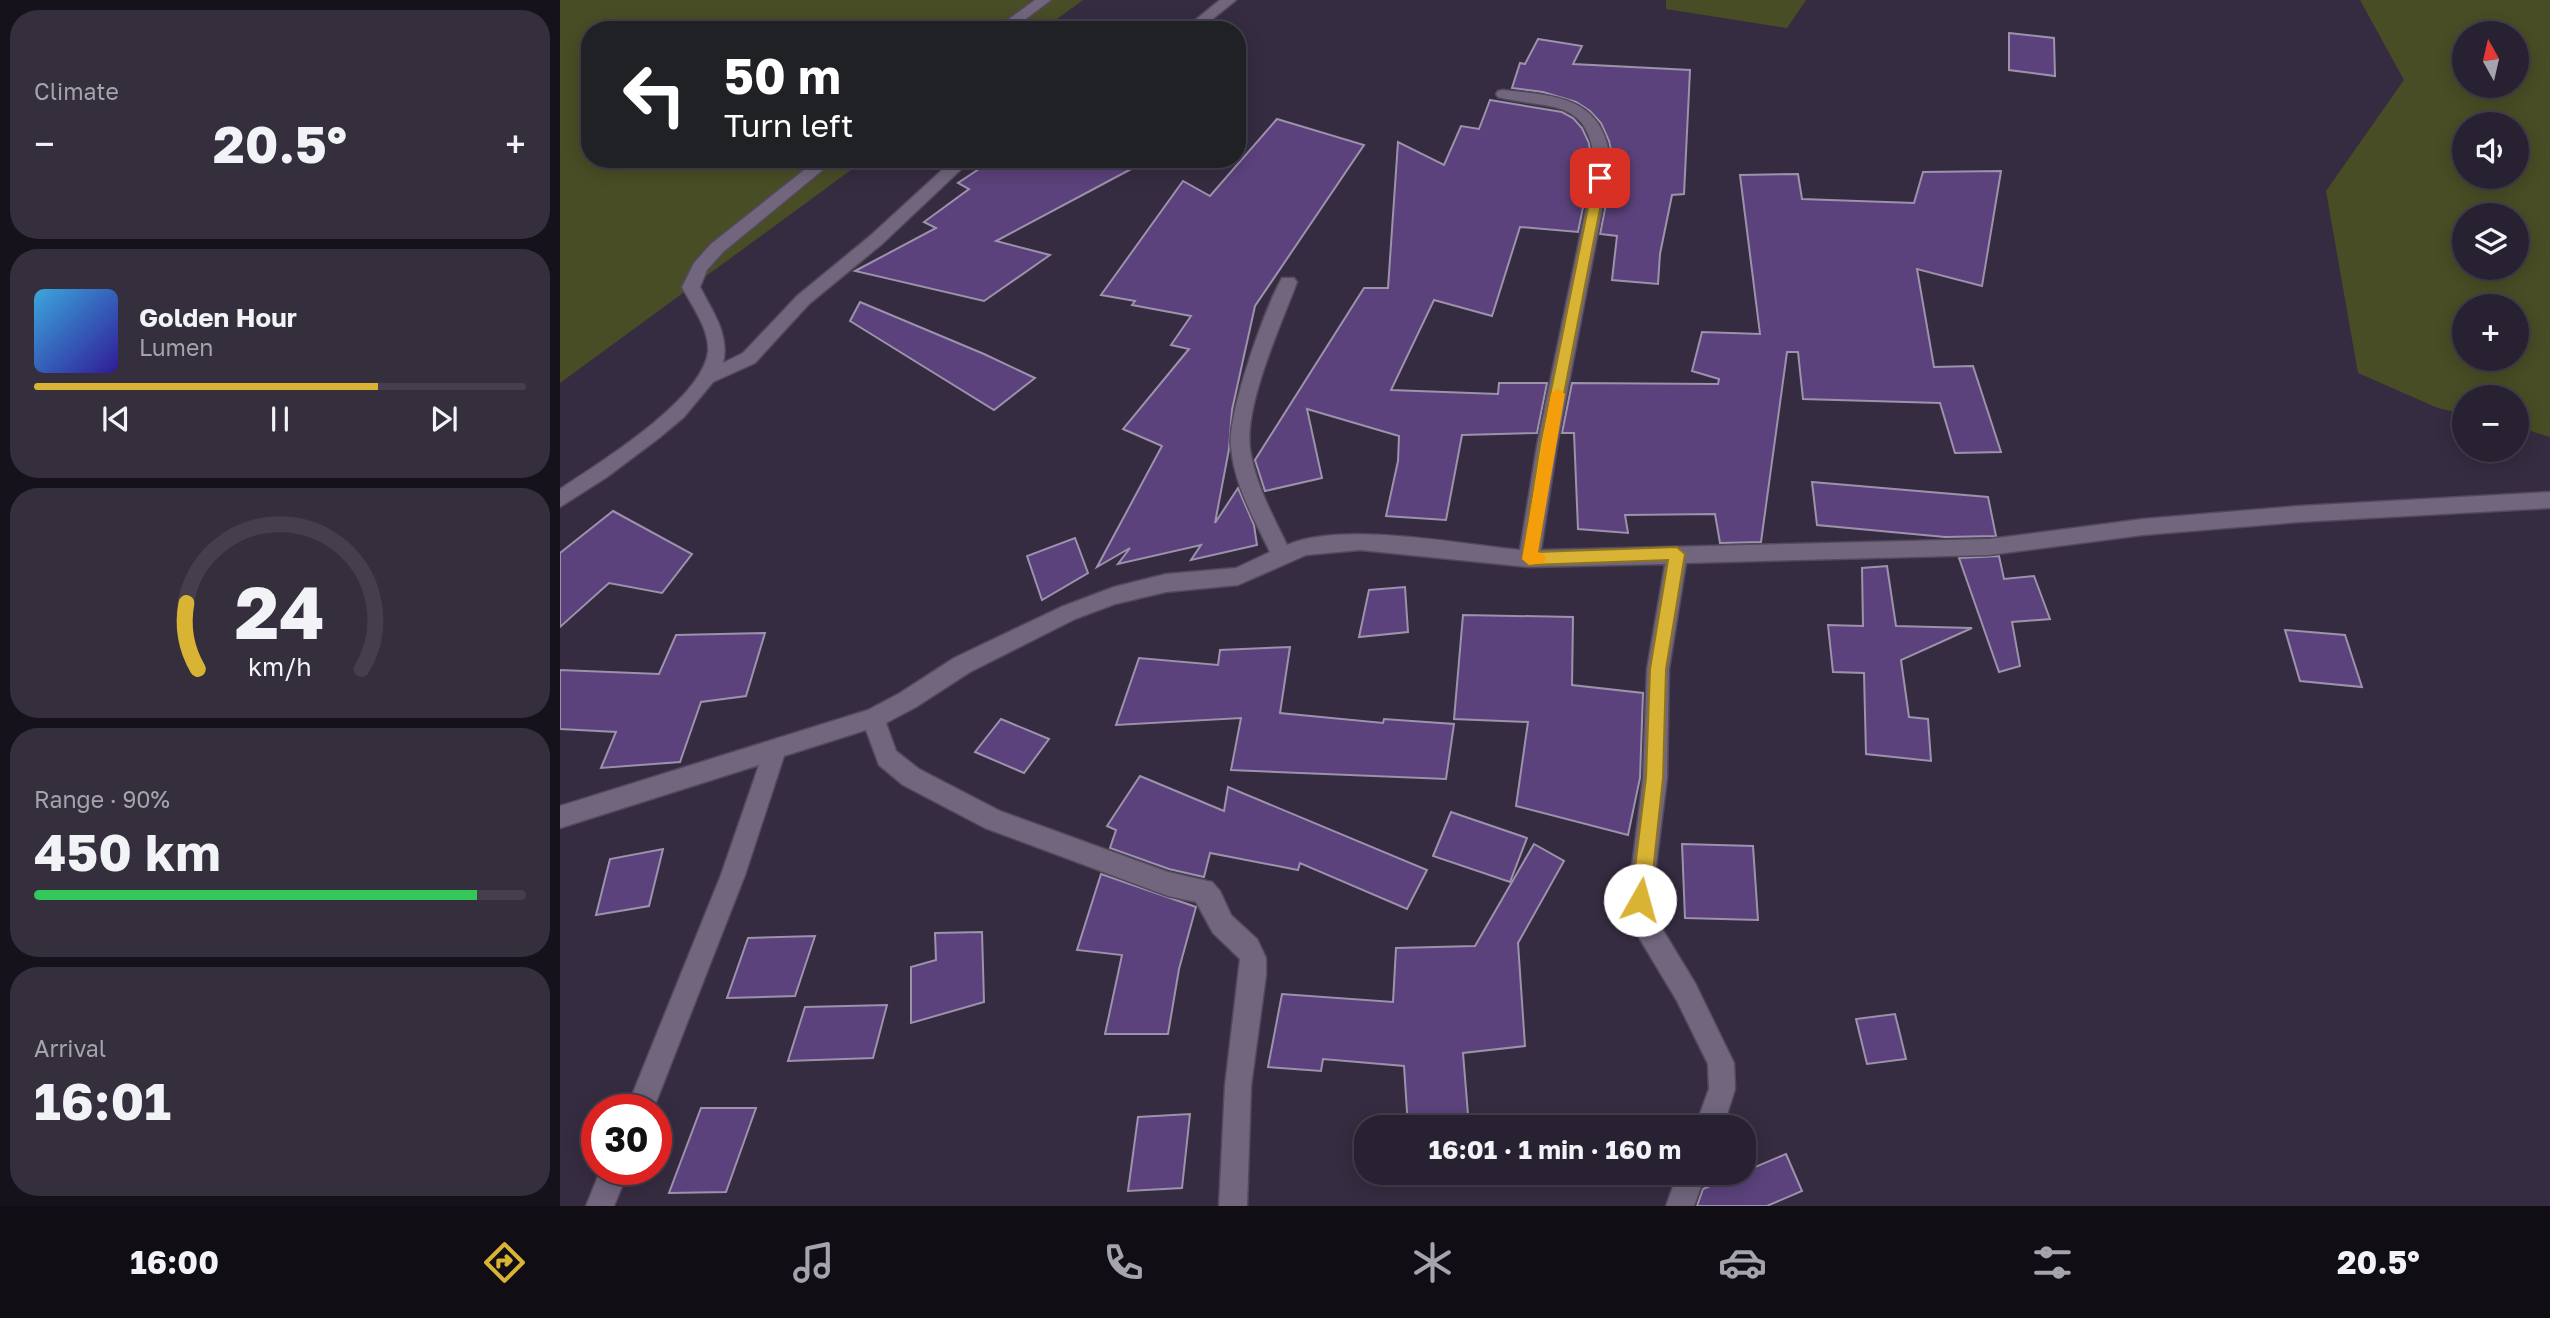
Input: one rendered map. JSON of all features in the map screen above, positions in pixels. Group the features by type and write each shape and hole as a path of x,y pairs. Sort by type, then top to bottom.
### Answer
{"street":[{"path":"1014,21 1044,0"},
{"path":"1202,21 1229,0"},
{"path":"1503,94 1551,100 1573,108 1592,121 1603,148 1603,164 1547,445 1529,559"},
{"path":"560,499 625,455 681,409 710,376 718,353 714,333 691,287 700,267 755,217 817,168"},
{"path":"710,376 749,358 803,300 876,240 954,168"},
{"path":"1282,556 1254,499 1239,444 1248,398 1288,282"},
{"path":"560,817 873,718 908,700 962,665 1068,613 1114,596 1166,583 1238,576 1303,547 1360,542 1529,559 1989,547 2143,527 2299,514 2550,500"},
{"path":"1677,554 1658,669 1655,778 1640,900 1647,927 1686,992 1720,1063 1722,1089 1713,1115"},
{"path":"873,718 887,758 911,778 993,820 1168,884 1203,891 1211,900 1222,924 1248,948 1253,958 1253,975 1238,1086 1233,1206"},
{"path":"645,1094 733,875 775,750"},
{"path":"600,1206 609,1185"},
{"path":"1680,1206 1687,1185"}],"green space":[{"path":"560,0 1083,0 1054,21 581,21 581,168 854,168 560,383"},
{"path":"1666,0 1806,0 1787,28 1666,9"},
{"path":"2360,0 2550,0 2550,437 2529,431 2529,385 2452,385 2452,411 2438,408 2358,373 2326,191 2404,80"}],"building":[{"path":"2009,33 2054,38 2055,76 2009,70"},
{"path":"1538,39 1582,46 1573,64 1690,70 1684,194 1672,195 1660,254 1658,284 1612,280 1617,236 1600,234 1614,164 1609,141 1601,123 1590,111 1576,102 1543,92 1512,88 1520,63 1525,64"},
{"path":"1490,100 1562,112 1573,118 1582,128 1589,143 1592,164 1578,232 1520,227 1492,316 1434,300 1391,390 1498,394 1499,383 1547,383 1537,433 1462,435 1446,520 1386,516 1398,461 1399,436 1307,409 1322,478 1265,491 1255,460 1364,288 1388,288 1398,142 1444,165 1461,126 1479,129"},
{"path":"1277,119 1364,145 1255,306 1232,410 1229,449 1215,523 1238,488 1254,525 1257,545 1191,560 1201,545 1118,564 1130,548 1097,567 1162,446 1123,429 1189,349 1171,345 1191,316 1132,305 1135,301 1101,295 1183,181 1210,196 1234,168 1246,168 1246,155"},
{"path":"980,168 1133,168 996,241 1050,255 984,301 855,271 936,228 924,222 969,189 958,183"},
{"path":"2001,171 1982,286 1917,269 1934,367 1973,366 2001,452 1955,453 1940,403 1803,399 1798,352 1787,352 1761,542 1720,543 1715,514 1625,515 1628,533 1578,529 1574,433 1562,433 1572,383 1718,384 1719,379 1692,371 1702,332 1760,334 1740,175 1798,174 1802,199 1914,203 1923,172"},
{"path":"860,302 1035,378 994,410 850,321"},
{"path":"1812,482 1988,497 1996,536 1945,537 1817,525"},
{"path":"613,511 692,554 662,593 609,583 560,627 560,553"},
{"path":"1075,538 1088,573 1042,600 1027,556"},
{"path":"1999,556 2004,579 2034,576 2050,619 2012,622 2020,666 1999,672 1959,558"},
{"path":"1887,566 1896,626 1972,628 1901,660 1909,717 1928,719 1931,761 1866,754 1864,673 1833,672 1828,625 1863,626 1862,568"},
{"path":"1405,587 1408,632 1359,637 1369,590"},
{"path":"1463,615 1573,617 1572,685 1643,693 1640,778 1628,835 1516,806 1528,722 1454,719"},
{"path":"2285,630 2345,635 2362,687 2300,681"},
{"path":"765,633 746,696 701,702 680,762 601,768 616,732 560,729 560,670 659,674 676,635"},
{"path":"1290,647 1280,713 1383,723 1384,719 1454,724 1446,779 1231,770 1241,718 1116,725 1139,658 1218,665 1220,650"},
{"path":"1001,719 1049,739 1024,773 975,752"},
{"path":"1140,776 1224,811 1228,787 1427,870 1407,909 1300,863 1298,870 1210,853 1204,877 1169,869 1110,848 1116,830 1107,826"},
{"path":"1451,812 1527,838 1510,882 1433,856"},
{"path":"1534,844 1564,861 1518,943 1525,1046 1463,1053 1468,1115 1407,1115 1404,1066 1323,1059 1321,1071 1268,1067 1282,994 1393,1002 1396,948 1475,946"},
{"path":"1682,844 1753,846 1758,920 1685,918"},
{"path":"663,849 649,906 596,915 610,859"},
{"path":"1101,874 1196,907 1179,969 1168,1034 1105,1034 1122,955 1077,950"},
{"path":"982,932 984,1002 911,1023 911,967 936,960 935,933"},
{"path":"815,936 795,996 727,998 748,938"},
{"path":"887,1005 873,1058 788,1061 805,1007"},
{"path":"1895,1014 1906,1059 1867,1064 1856,1019"},
{"path":"701,1108 756,1108 726,1192 669,1193"},
{"path":"1190,1114 1182,1188 1128,1191 1138,1117"},
{"path":"1786,1154 1802,1191 1767,1206 1697,1206 1703,1189 1712,1185 1756,1185 1756,1167"}],"slow traffic":[{"path":"1539,558 1529,559 1558,394"}],"route":[{"path":"1600,178 1547,445 1529,559 1677,554 1658,669 1655,778 1640,900"}]}
